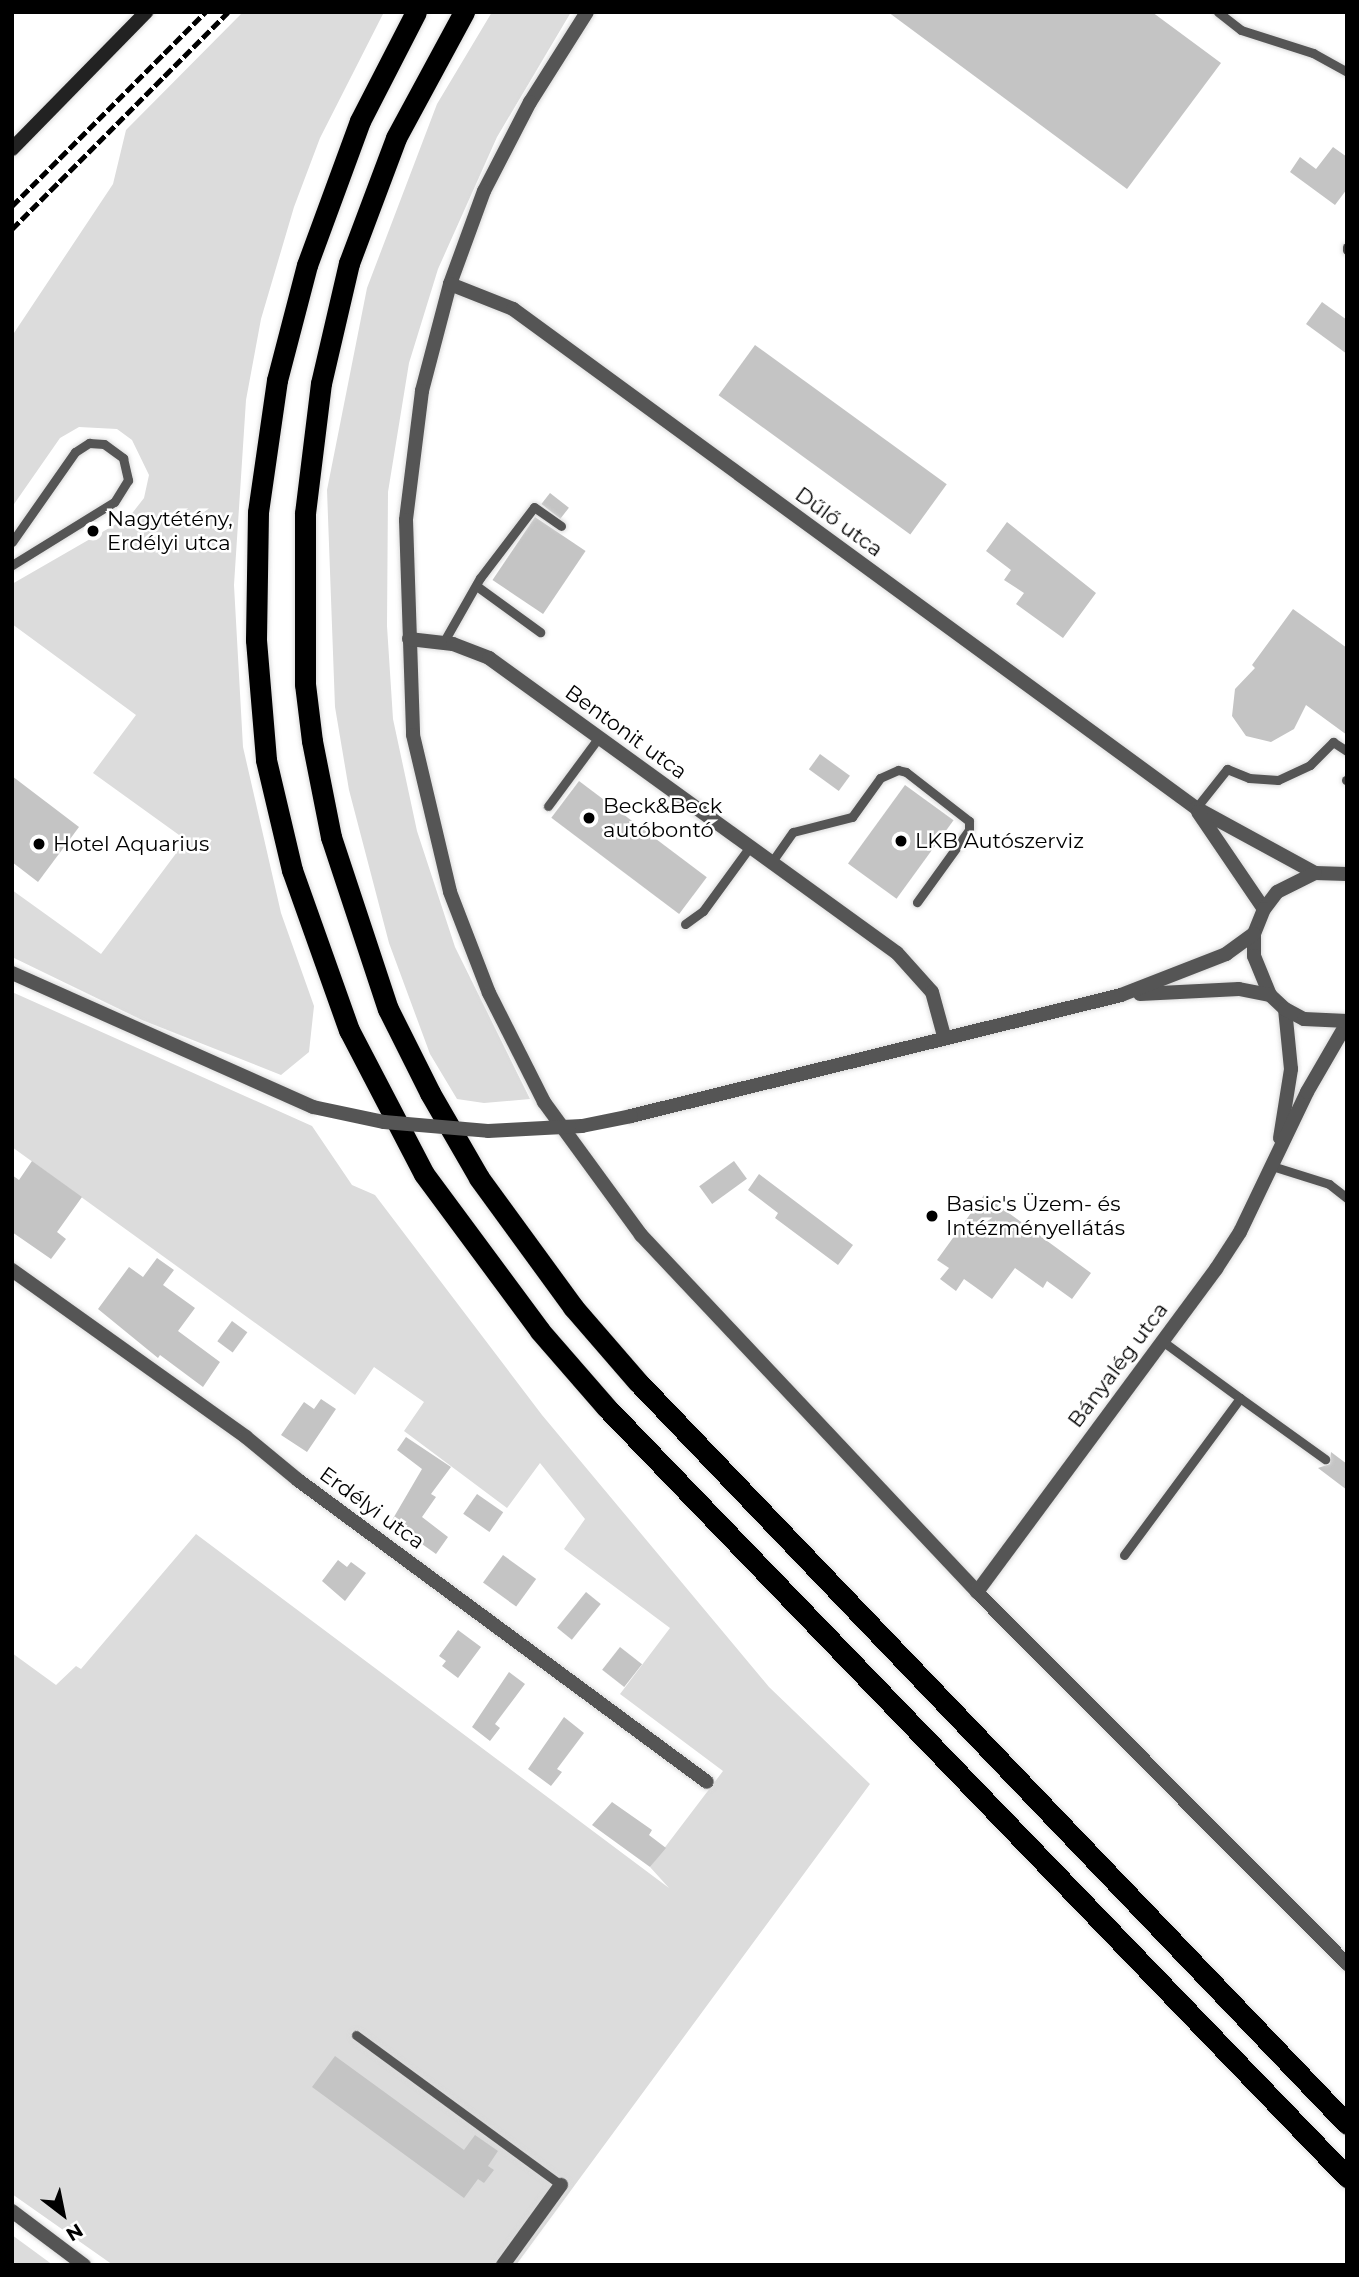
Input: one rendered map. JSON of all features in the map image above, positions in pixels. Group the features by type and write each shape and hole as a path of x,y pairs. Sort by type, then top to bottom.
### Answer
{"highway":[{"path":"416,12 360,121 306,265 277,380 258,512 256,640 266,760 292,870 349,1030 424,1174 540,1331 606,1407 1347,2177"},
{"path":"464,12 396,138 349,263 321,383 305,513 305,684 312,741 331,837 388,1009 430,1093 479,1178 573,1307 638,1382 1347,2124"}],"main road":[{"path":"12,149 146,12"}],"street":[{"path":"587,12 530,102 484,191 450,284 422,391 406,520 414,735 450,892 488,993 544,1102 595,1177 665,1263 976,1592 1347,1964"},
{"name":"Dűlő utca","path":"450,284 513,309 1196,808 1315,873"},
{"name":"Bentonit utca","path":"409,639 443,643 489,658 915,968 932,992 944,1036"},
{"name":"Dűlő utca","path":"1196,808 1264,909"},
{"path":"12,973 313,1107 384,1122 488,1131 582,1126 1121,995 1226,954 1254,934 1264,909 1277,892 1315,873 1347,874"},
{"name":"Bányalég utca","path":"976,1592 1240,1232 1347,1022 1304,1019 1285,1009 1270,995 1254,956 1254,934"},
{"path":"1121,995 1239,989 1270,995"},
{"name":"Bányalég utca","path":"1275,1160 1291,1069 1285,1009"},
{"name":"Erdélyi utca","path":"12,1270 246,1437 298,1480 706,1782"},
{"path":"503,2265 561,2185"},
{"path":"12,2211 84,2265"}],"lane":[{"path":"1217,12 1241,30 1313,53 1347,72"},
{"path":"12,542 75,452 89,443 104,444 123,458 128,480 114,502 12,565"},
{"path":"443,643 534,507 561,527"},
{"path":"478,587 540,632"},
{"path":"548,806 599,737"},
{"path":"1196,808 1227,769 1250,778 1278,780 1310,765 1333,742 1347,751"},
{"path":"771,863 793,832 852,817 880,778 898,770 906,772 969,821 969,830 917,902"},
{"path":"685,924 703,911 749,848"},
{"path":"1275,1160 1345,1194"},
{"path":"1162,1341 1325,1459"},
{"path":"1124,1555 1240,1398"},
{"path":"356,2035 561,2185"}],"shaded area":[{"path":"243,12 384,12 320,138 294,207 261,319 246,400 234,585 243,747 281,913 314,1006 309,1052 281,1075 142,1020 12,957 12,890 101,954 186,840 93,773 136,715 12,624 12,584 130,516 144,498 149,475 132,440 117,429 79,427 60,438 12,507 12,336 113,184 126,130"},
{"path":"492,12 571,12 497,137 438,269 409,363 388,492 387,626 393,719 417,831 455,947 530,1099 484,1103 457,1099 430,1054 389,943 349,790 335,707 327,490 367,288 437,104"},
{"path":"12,992 312,1126 352,1185 375,1195 542,1415 769,1687 870,1784 516,2265 113,2265 12,2194 12,1653 56,1685 76,1666 81,1669 196,1534 669,1888 650,1867 723,1771 620,1694 670,1628 564,1549 585,1519 540,1463 507,1508 404,1431 424,1402 374,1367 355,1395 12,1147"},
{"path":"12,2235 53,2265 12,2265"}],"building":[{"path":"888,12 1152,12 1221,63 1127,189"},
{"path":"1333,147 1347,157 1347,189 1335,205 1290,172 1300,157 1316,169"},
{"path":"1322,302 1347,320 1347,354 1306,324"},
{"path":"755,345 947,484 910,534 719,395"},
{"path":"550,493 569,508 560,519 541,504"},
{"path":"535,517 586,551 543,614 493,580"},
{"path":"1007,522 1096,593 1063,638 1016,604 1024,593 1004,580 1011,570 986,551"},
{"path":"1293,609 1347,648 1347,735 1306,705 1294,729 1271,742 1246,736 1232,716 1235,689 1255,668 1252,665"},
{"path":"820,754 850,776 839,791 809,769"},
{"name":"Hotel Aquarius","path":"12,776 79,827 38,882 12,862"},
{"path":"579,781 707,877 679,914 551,818"},
{"name":"LKB Autószerviz","path":"905,785 954,820 897,899 848,863"},
{"path":"32,1161 82,1197 57,1232 66,1239 51,1259 12,1232 12,1175 19,1180"},
{"path":"734,1161 747,1179 712,1204 699,1186"},
{"path":"759,1174 853,1245 838,1265 775,1218 778,1213 748,1190"},
{"path":"984,1195 1091,1273 1072,1299 1047,1281 1043,1288 1015,1268 992,1299 964,1279 956,1291 940,1279 949,1268 937,1260"},
{"path":"157,1258 174,1270 163,1285 195,1308 178,1331 220,1362 203,1387 160,1355 158,1358 98,1309 129,1267 143,1277"},
{"path":"232,1321 247,1332 233,1352 217,1341"},
{"path":"321,1399 336,1409 307,1452 281,1435 304,1402 314,1409"},
{"path":"406,1437 451,1467 431,1494 436,1497 422,1517 448,1537 436,1554 391,1522 422,1469 397,1450"},
{"path":"1331,1452 1347,1464 1347,1490 1318,1468 1330,1464"},
{"path":"477,1494 503,1512 489,1532 463,1514"},
{"path":"503,1555 536,1579 516,1607 483,1583"},
{"path":"338,1560 347,1567 351,1562 366,1573 345,1601 322,1581"},
{"path":"586,1592 601,1604 572,1640 557,1628"},
{"path":"458,1630 481,1647 458,1678 442,1666 446,1661 439,1656"},
{"path":"620,1647 642,1664 624,1687 602,1670"},
{"path":"509,1672 525,1684 495,1724 500,1728 490,1741 472,1727"},
{"path":"564,1717 584,1733 557,1769 562,1772 551,1786 528,1769"},
{"path":"612,1802 652,1830 649,1835 666,1848 650,1867 592,1825"},
{"path":"335,2056 464,2150 475,2135 498,2151 488,2166 494,2170 484,2183 478,2179 464,2198 312,2087"}],"railway":[{"path":"12,206 205,12"},
{"path":"12,229 228,12"}],"place":[{"name":"Nagytétény, Erdélyi utca","path":"93,531"},
{"name":"Beck&Beck autóbontó","path":"589,818"},
{"name":"LKB Autószerviz","path":"901,841"},
{"name":"Hotel Aquarius","path":"39,844"},
{"name":"Basic's Üzem- és Intézményellátás","path":"932,1216"}]}
